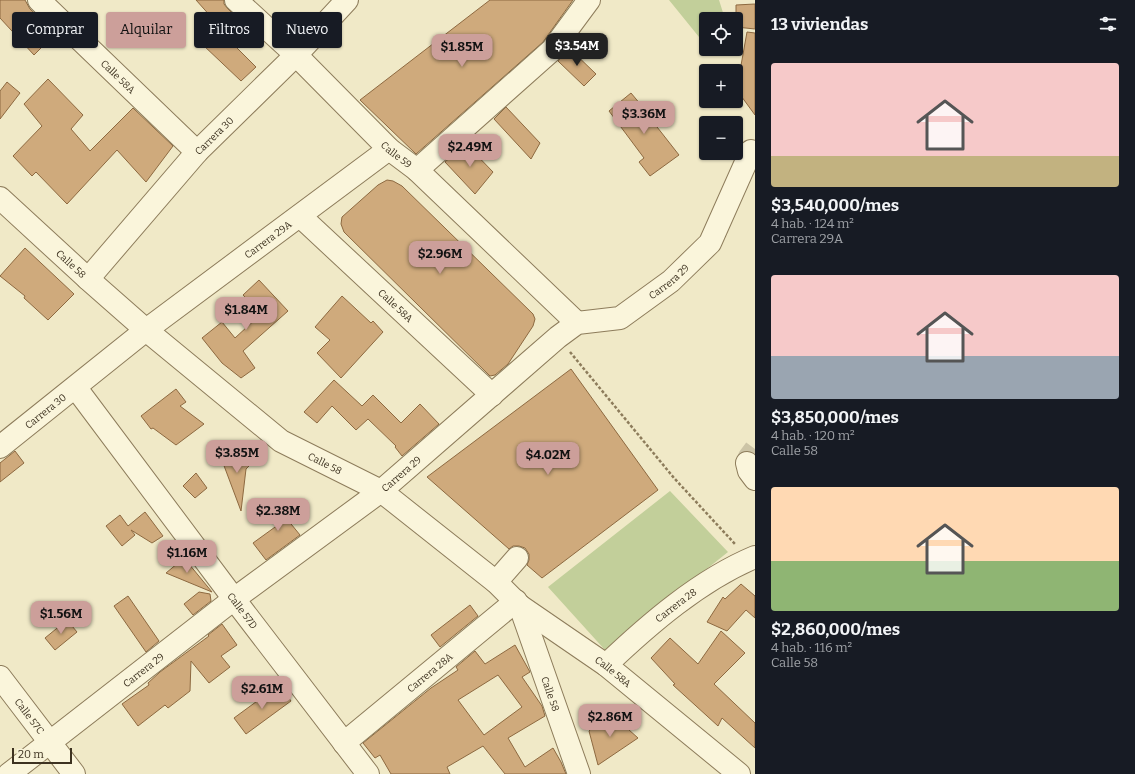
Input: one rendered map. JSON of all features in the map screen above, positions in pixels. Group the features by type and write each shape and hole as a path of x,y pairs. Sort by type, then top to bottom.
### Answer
{"street":[{"name":"Calle 58A","path":"39,0 198,152"},
{"name":"Calle 59","path":"236,0 296,55 389,149 417,170 577,323"},
{"name":"Carrera 30","path":"88,279 198,152 296,55 347,0"},
{"path":"417,170 552,50 589,0"},
{"name":"Carrera 29A","path":"146,330 389,149"},
{"name":"Carrera 29","path":"9,774 234,599 381,491 558,337 577,323 620,318 671,281 710,243 751,151"},
{"name":"Calle 58","path":"0,198 146,330 281,441 381,491 496,582 518,604 579,774"},
{"name":"Calle 58A","path":"300,216 492,395"},
{"name":"Carrera 30","path":"0,447 76,388 146,330"},
{"name":"Calle 57D","path":"76,388 234,599 368,774"},
{"path":"496,582 516,558"},
{"name":"Carrera 28","path":"606,665 639,634 686,598 718,575 752,558"},
{"name":"Calle 58A","path":"518,604 606,665 739,774"},
{"name":"Carrera 28A","path":"344,743 518,604"},
{"name":"Calle 57C","path":"0,677 74,774"}],"path":[{"path":"558,337 674,478 752,558"}],"green space":[{"path":"669,0 719,0 723,12 699,12 699,37"},
{"path":"670,491 728,552 605,650 548,587"}],"building":[{"path":"0,0 25,0 33,12 12,12 12,31 0,18"},
{"path":"196,0 224,0 224,4 231,12 207,12"},
{"path":"490,0 573,0 543,42 416,154 360,100"},
{"path":"755,4 755,29 743,28 743,12 736,12 736,5"},
{"path":"747,32 755,33 755,115 743,99 743,64 741,64"},
{"path":"28,48 41,48 34,55"},
{"path":"206,48 237,48 256,67 241,81"},
{"path":"569,48 596,74 584,86 558,61"},
{"path":"48,79 83,115 71,129 90,151 133,108 173,146 146,182 117,150 67,204 36,172 32,176 13,156 42,126 24,104"},
{"path":"7,82 20,93 0,119 0,91"},
{"path":"631,93 679,155 650,176 639,162 644,158 609,111"},
{"path":"506,107 540,143 531,159 494,119"},
{"path":"466,144 493,172 475,194 445,162"},
{"path":"387,180 393,181 402,186 533,314 535,319 533,326 508,364 495,375 490,376 344,232 341,224 342,217 378,185"},
{"path":"25,248 74,294 48,320 24,298 25,296 0,276"},
{"path":"259,280 288,311 243,351 255,368 241,378 222,363 202,338 222,322 235,338 261,314 243,295"},
{"path":"342,296 371,323 373,321 383,332 341,378 317,353 330,340 315,327"},
{"path":"571,369 658,490 542,578 527,565 529,554 525,548 513,546 509,549 427,477"},
{"path":"334,380 362,406 373,395 401,423 420,404 439,424 402,456 395,447 396,446 368,419 356,430 332,406 317,423 304,412"},
{"path":"176,389 186,402 180,406 204,424 176,445 153,428 151,429 141,416"},
{"path":"240,450 251,464 246,469 241,511 223,463"},
{"path":"15,451 24,463 0,482 0,463"},
{"path":"196,473 207,488 195,498 183,486"},
{"path":"284,498 296,510 287,519 300,535 266,560 253,543 282,522 271,512"},
{"path":"145,512 163,536 152,543 131,530 135,535 122,546 106,526 120,515 128,526"},
{"path":"184,558 212,592 166,573"},
{"path":"741,584 755,596 755,618 746,610 727,631 707,622 723,597 725,599"},
{"path":"199,592 210,594 211,601 193,615 184,604"},
{"path":"128,596 159,641 146,652 114,606"},
{"path":"470,605 478,616 440,647 431,635"},
{"path":"67,620 77,632 55,650 45,638"},
{"path":"222,624 237,645 221,656 230,667 209,683 191,661 190,691 168,708 165,705 138,726 122,704 149,685 148,683 160,672 209,636 208,635"},
{"path":"721,631 745,653 714,684 755,723 755,748 722,718 718,726 673,685 675,684 651,658 670,638 698,664"},
{"path":"515,645 530,672 522,677 542,706 545,716 508,738 525,767 553,748 566,774 505,774 483,746 447,767 450,774 391,774 380,755 375,758 363,743 431,688 458,670 456,667 475,651 485,664","holes":["498,675 522,707 484,735 458,700"]},
{"path":"279,685 291,701 246,734 234,718"},
{"path":"609,712 638,738 598,765 589,731"}],"tunnel":[{"path":"747,463 749,457 755,449"}]}
